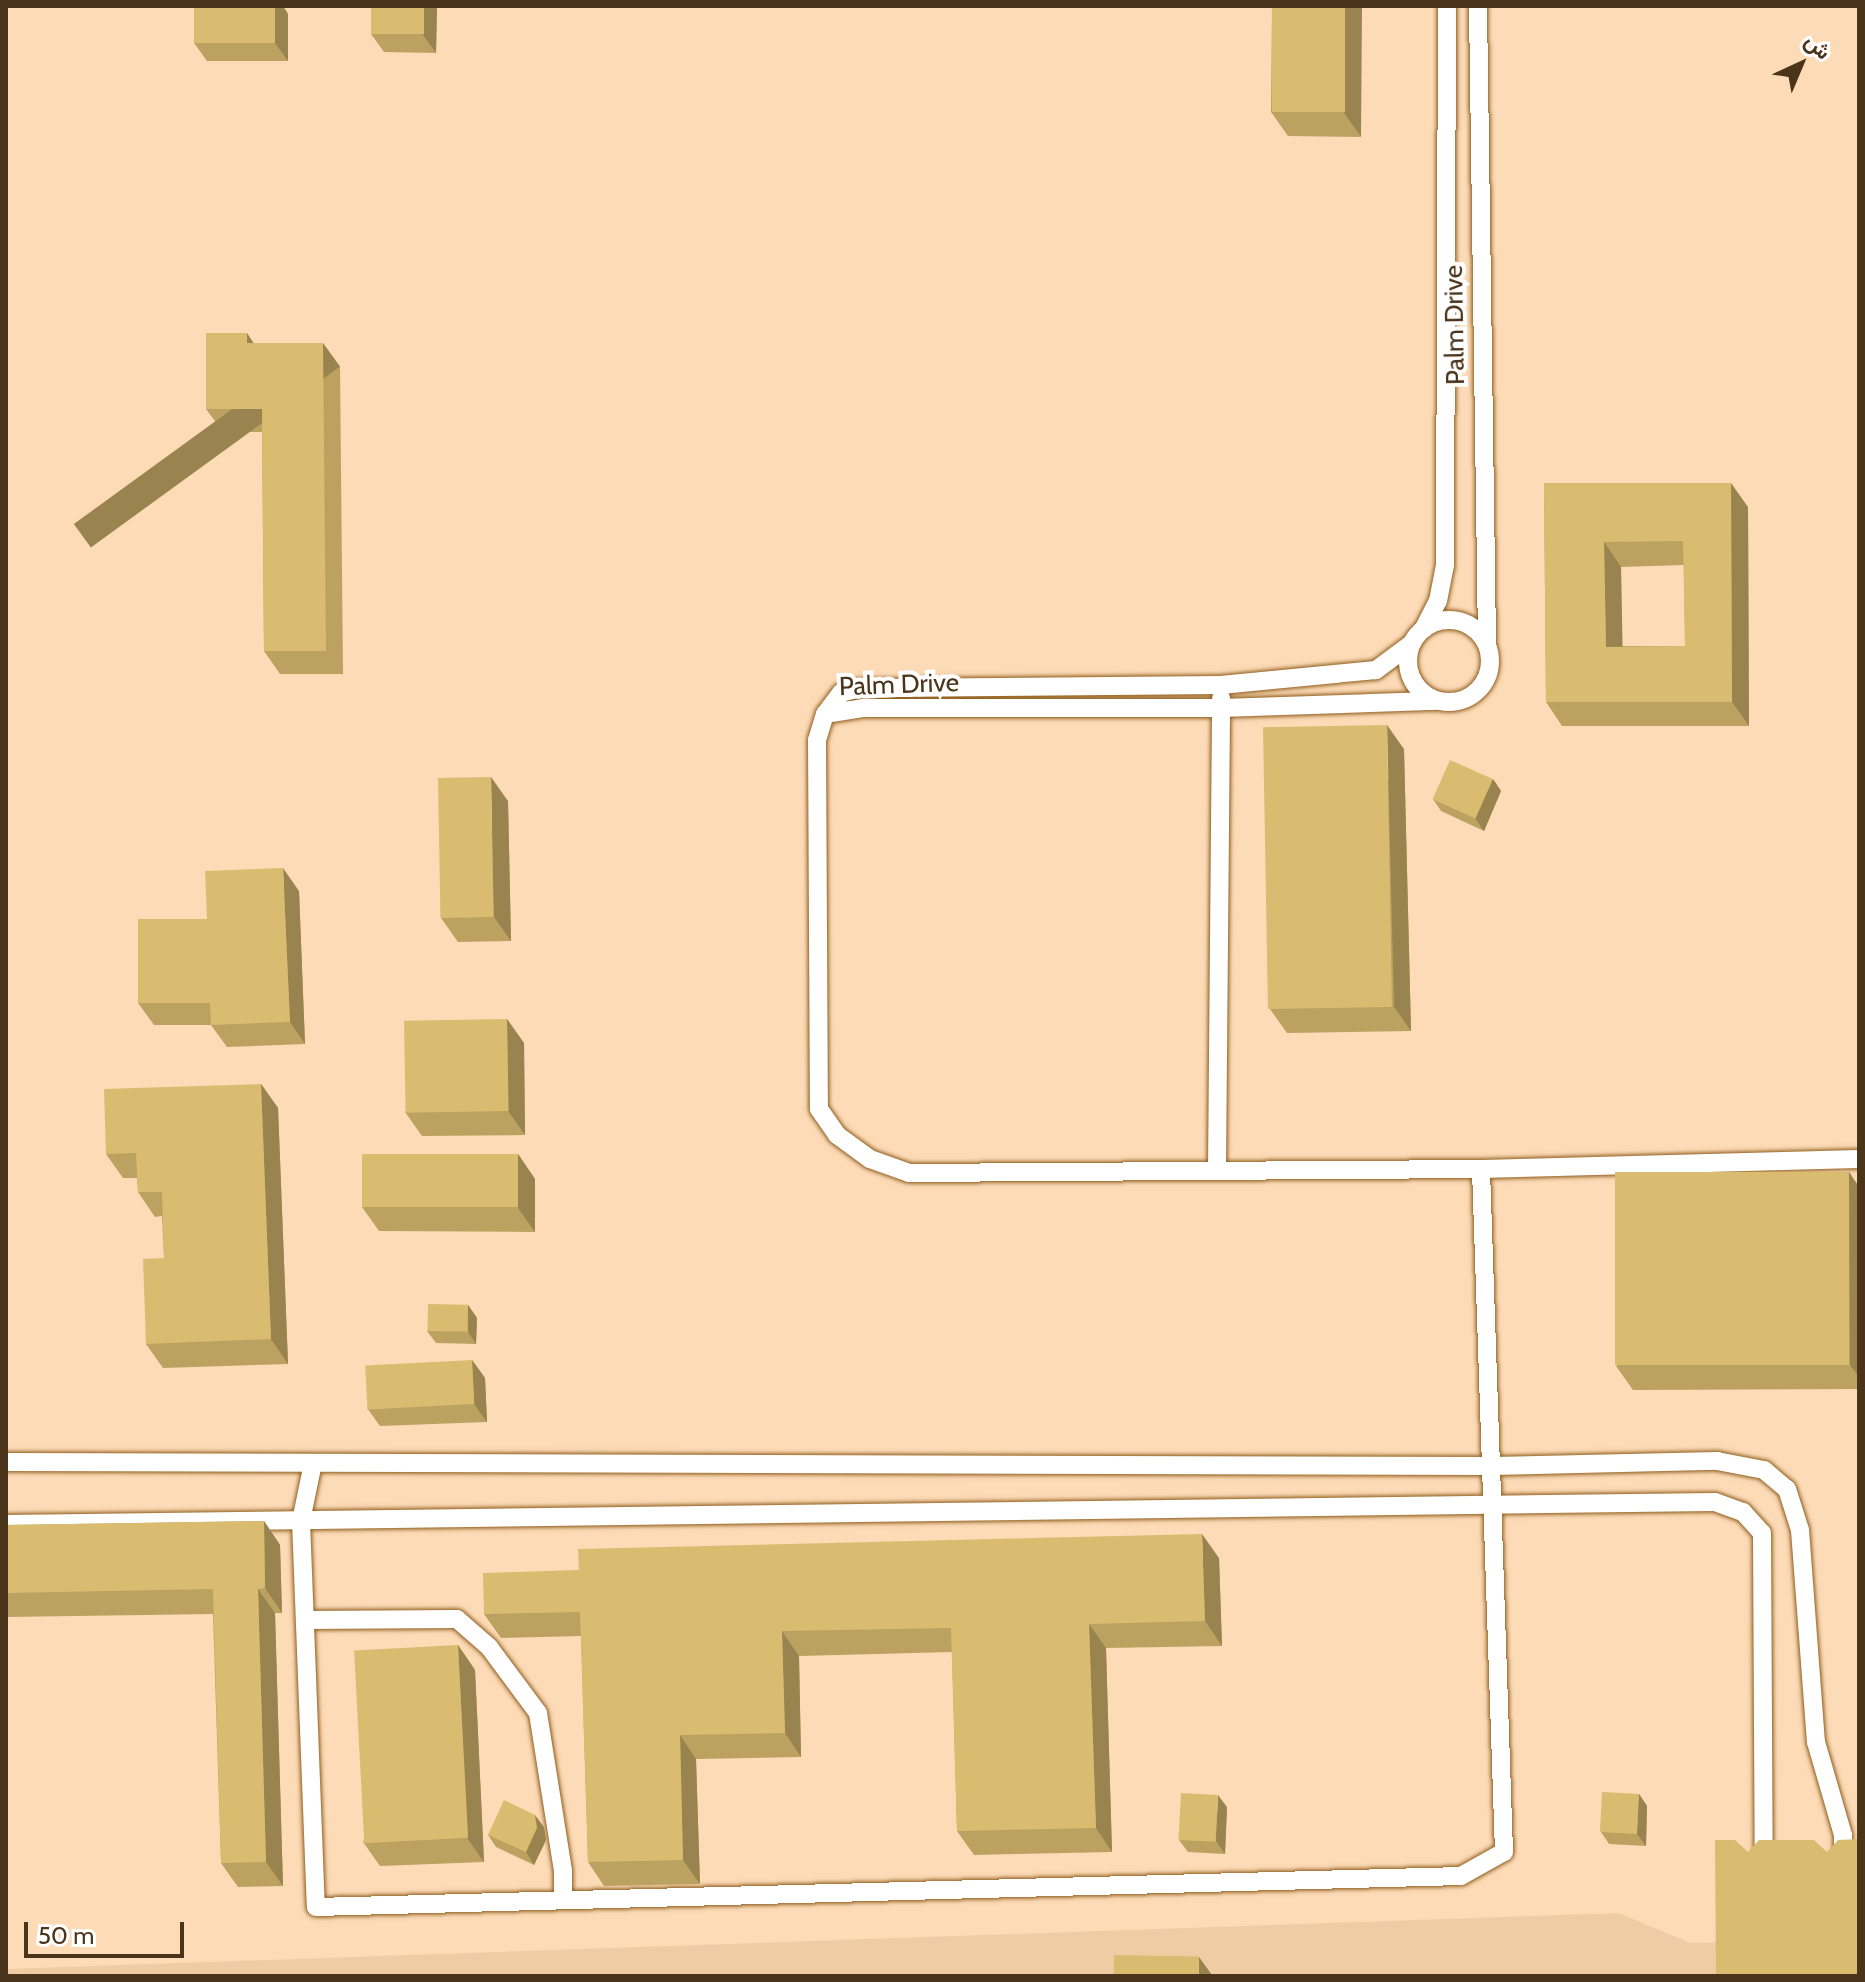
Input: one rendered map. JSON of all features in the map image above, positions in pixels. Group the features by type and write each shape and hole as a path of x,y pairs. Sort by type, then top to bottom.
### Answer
{"street":[{"name":"Palm Drive","path":"825,714 841,693 860,688 1221,685 1376,670 1411,644 1424,628 1438,601 1445,565 1447,6"},
{"name":"Palm Drive","path":"825,714 863,708 1221,708 1465,700 1485,682 1491,661 1487,644 1478,6"},
{"path":"1424,628 1448,619 1468,624 1487,644"},
{"path":"1411,644 1408,668 1419,689 1437,701"},
{"path":"1217,1171 1221,685"},
{"path":"825,714 817,740 819,1109 837,1135 870,1159 909,1173 1481,1169 1859,1159"},
{"path":"313,1463 301,1521 316,1907 1461,1876 1504,1852 1481,1169"},
{"path":"6,1462 1491,1466 1717,1461 1764,1470 1787,1489 1800,1530 1816,1742 1843,1835 1843,1864"},
{"path":"6,1524 1492,1509 1715,1502 1743,1512 1762,1533 1764,1864"},
{"path":"305,1620 457,1619 489,1647 538,1713 563,1900"}],"shaded area":[{"path":"1619,1913 1690,1943 1859,1939 1859,1976 6,1976 6,1969"}],"building":[{"path":"194,6 275,6 275,43 194,43"},
{"path":"371,6 424,6 424,34 371,34"},
{"path":"1272,6 1345,6 1345,112 1272,112"},
{"path":"206,333 247,333 247,343 323,343 326,651 264,651 262,409 206,409"},
{"path":"1544,483 1731,483 1732,702 1546,702","holes":["1683,541 1685,646 1606,647 1604,542"]},
{"path":"1387,725 1392,1007 1268,1009 1263,727"},
{"path":"1450,760 1493,779 1475,818 1433,799"},
{"path":"491,777 493,917 440,918 438,778"},
{"path":"283,868 290,1022 211,1025 210,1003 138,1003 138,919 207,919 205,871"},
{"path":"507,1019 509,1111 406,1113 404,1021"},
{"path":"261,1084 271,1339 146,1344 143,1259 164,1258 162,1192 138,1192 136,1153 106,1154 104,1089"},
{"path":"362,1154 518,1154 518,1207 362,1207"},
{"path":"1615,1172 1849,1172 1849,1365 1615,1365"},
{"path":"428,1304 468,1305 468,1332 428,1331"},
{"path":"472,1360 474,1404 367,1410 365,1366"},
{"path":"264,1521 265,1588 258,1589 266,1862 221,1863 213,1589 6,1593 6,1525"},
{"path":"1202,1534 1205,1621 1089,1624 1096,1828 957,1831 951,1628 782,1631 785,1733 680,1735 683,1860 588,1862 580,1612 484,1614 483,1573 579,1570 578,1549"},
{"path":"458,1645 468,1838 364,1843 354,1650"},
{"path":"1602,1792 1639,1794 1637,1834 1600,1832"},
{"path":"1181,1793 1218,1795 1215,1842 1179,1840"},
{"path":"504,1800 535,1815 537,1828 526,1852 488,1835"},
{"path":"1859,1839 1859,1974 1716,1974 1715,1840 1735,1840 1748,1852 1759,1840 1814,1840 1827,1852 1838,1840"},
{"path":"1114,1955 1199,1956 1199,1976 1114,1976"}]}
